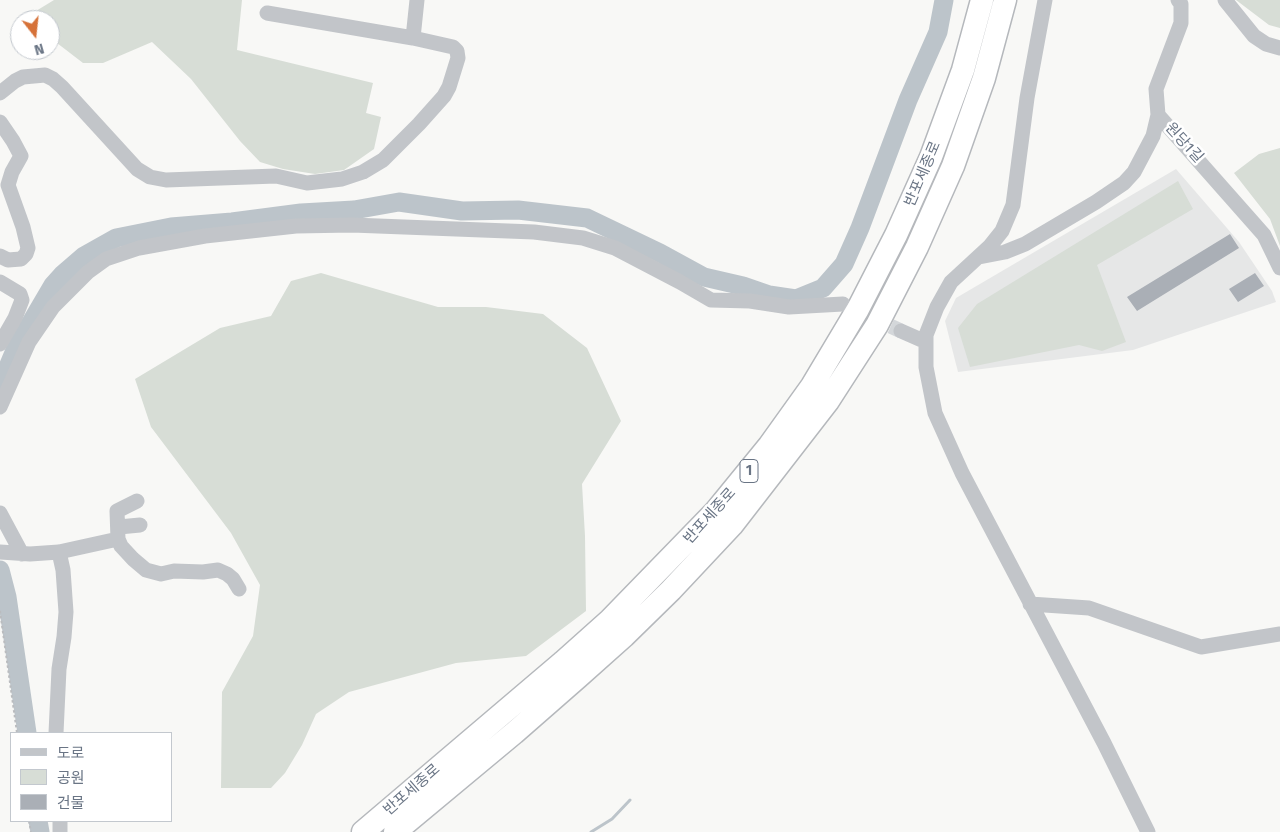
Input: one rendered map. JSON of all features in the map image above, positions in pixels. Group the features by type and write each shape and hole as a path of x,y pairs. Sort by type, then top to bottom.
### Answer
{"highway":[{"name":"반포세종로","path":"363,832 610,620 716,511 769,446 812,386 858,309 896,235 938,140 963,70 982,0"},
{"name":"반포세종로","path":"394,832 514,734 624,636 671,590 732,525 828,401 877,325 917,247 953,166 984,78 1005,0"}],"street":[{"path":"413,38 417,0"},
{"path":"1045,0 1027,98 1013,205 1002,231 990,246 951,282 937,307 926,335 926,367 935,413 962,473 1104,743 1148,832"},
{"name":"원당1길","path":"1178,0 1182,23 1156,88 1158,115 1264,235 1280,268"},
{"path":"1225,0 1254,36 1266,44 1280,48"},
{"path":"0,93 23,77 45,75 53,79 62,86 137,168 150,177 166,180 276,176 306,183 342,179 363,172 384,160 444,96 458,58 457,51 453,47 413,38 267,13"},
{"path":"978,257 1005,252 1025,244 1124,183 1134,172 1149,143 1158,115"},
{"path":"0,122 13,140 20,156 8,185 23,227 28,248 26,254 21,259 8,260 0,256"},
{"path":"0,407 29,342 52,307 88,272 106,259 139,248 205,236 296,226 362,226 534,232 583,238 615,248 711,300 789,306 843,304"},
{"path":"0,282 20,294 22,300 15,318 0,344"},
{"path":"901,332 926,342"},
{"path":"137,500 117,512 118,533 120,546 146,570 161,574 174,571 203,572 218,570 227,574 239,589"},
{"path":"0,513 12,553 58,552 140,524"},
{"path":"56,732 59,669 66,612 63,570 58,552"},
{"path":"1030,604 1089,608 1202,647 1280,634"}],"path":[{"path":"0,611 17,732"}],"shaded area":[{"path":"1176,169 1239,242 1272,291 1276,302 1133,350 958,372 945,321 956,298"}],"green space":[{"path":"54,0 242,0 237,50 373,83 366,113 381,117 374,149 344,170 315,174 283,169 260,162 240,141 191,79 152,42 103,63 83,63 60,45 60,10 38,10"},
{"path":"1236,0 1280,0 1280,28 1269,25"},
{"path":"1280,148 1280,246 1270,219 1234,173 1259,154"},
{"path":"1178,181 1193,209 1097,265 1126,342 1102,351 1079,345 970,367 958,328 977,304"},
{"path":"321,273 438,307 486,307 543,314 587,348 621,421 582,484 586,611 526,656 456,663 349,692 316,714 302,745 285,773 271,788 221,788 222,692 253,636 260,585 231,533 151,427 135,379 220,328 271,316 291,281"}],"building":[{"path":"1230,234 1239,248 1137,311 1127,297"},
{"path":"1255,273 1264,286 1238,302 1229,289"}],"waterway":[{"path":"0,386 16,348 53,285 62,275 84,256 116,238 171,227 232,222 301,213 354,210 399,202 462,211 518,210 587,218 660,253 704,277 743,286 769,295 796,299 823,288 844,264 860,228 908,100 938,32 944,0"},
{"path":"0,570 7,597 27,732"},
{"path":"591,832 612,819 630,800"},
{"path":"38,822 40,832"}],"tunnel":[{"path":"849,307 901,331"}]}
